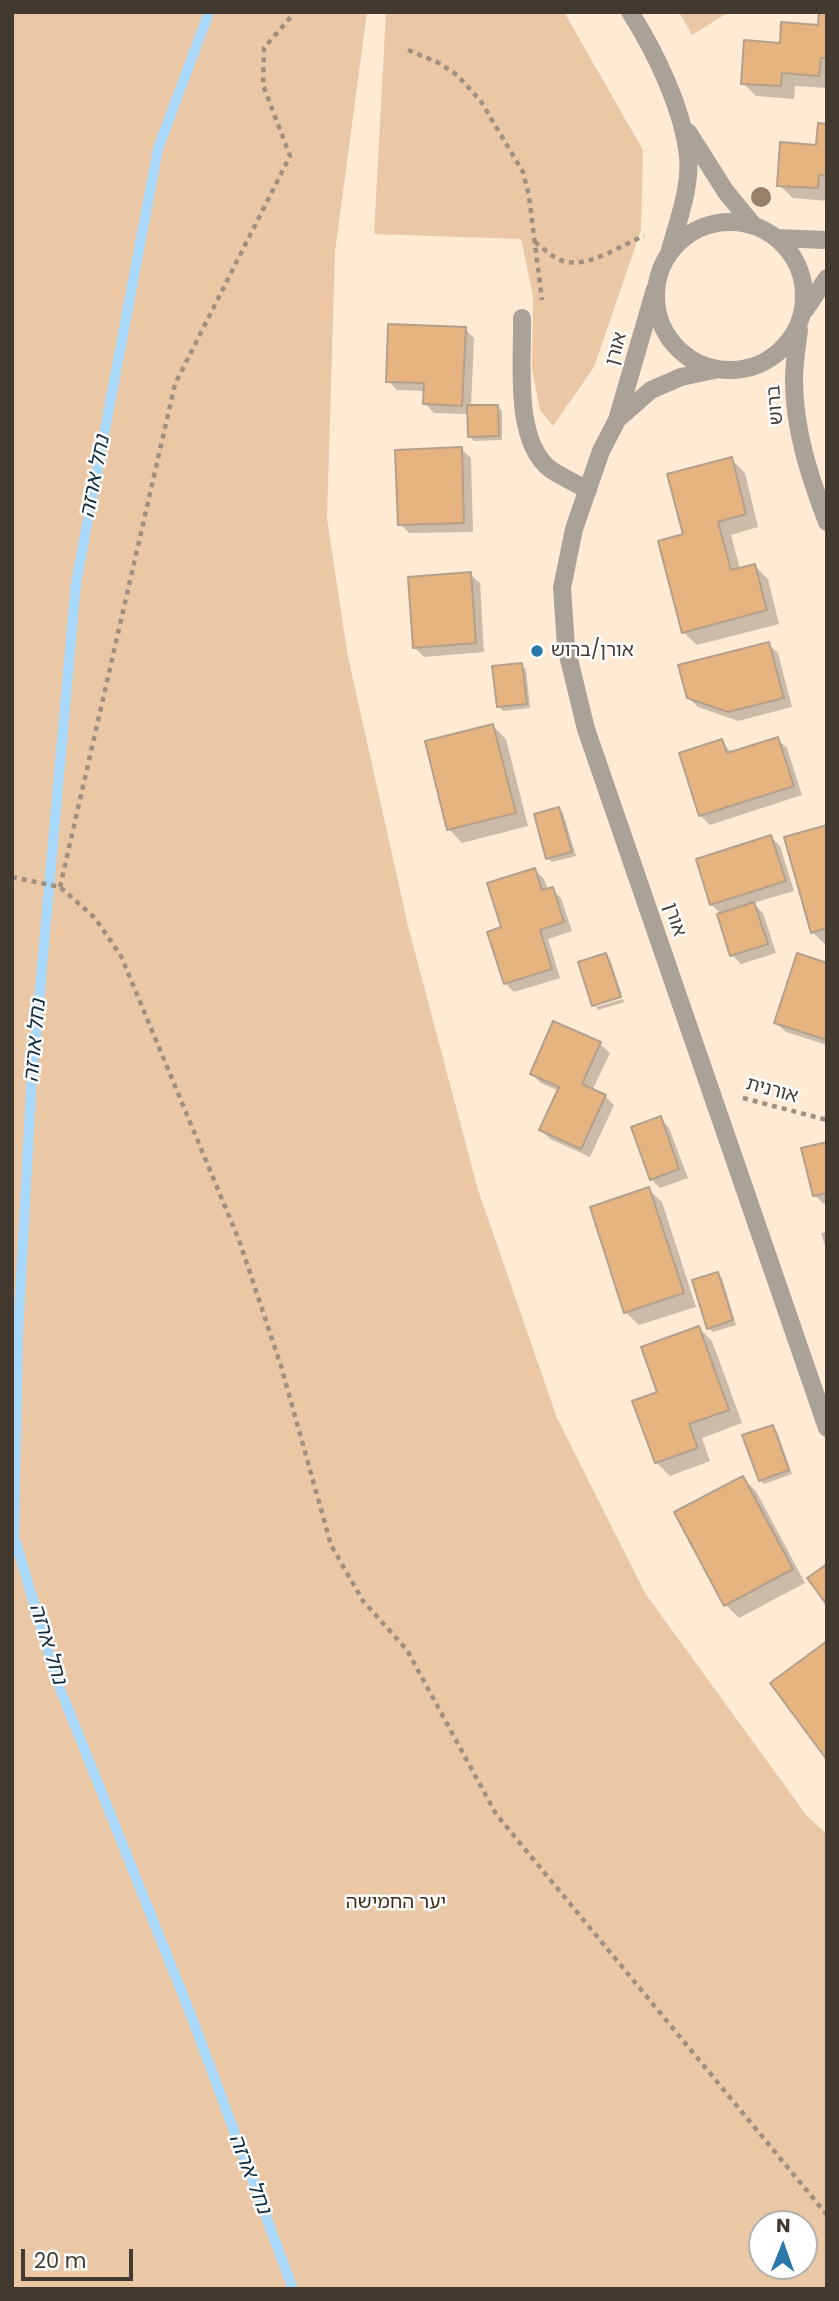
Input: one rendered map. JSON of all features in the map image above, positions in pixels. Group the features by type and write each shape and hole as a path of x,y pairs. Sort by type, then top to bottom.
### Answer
{"street":[{"path":"630,12 667,83 679,117 688,157 685,195 670,251 660,270 656,289 657,312 665,332 678,350 697,363 718,369 753,367 772,357 789,342 827,278"},
{"path":"679,117 712,172 754,226"},
{"path":"670,251 687,236 708,225 731,222 754,226 776,238 791,253 800,272 804,292 801,318"},
{"path":"776,238 827,240"},
{"name":"אורן","path":"656,289 617,420 601,451 574,529 562,588 566,647 586,729 827,1428"},
{"path":"522,318 524,425 534,451 550,468 588,490"},
{"name":"ברוש","path":"801,318 794,377 796,416 803,456 827,522"},
{"name":"אורן","path":"617,420 650,390 681,377 718,369"}],"path":[{"path":"60,887 175,384 290,156 263,85 264,48 295,12"},
{"path":"408,50 439,63 457,75 480,100 523,172 529,196 544,317 522,318"},
{"path":"535,241 561,260 588,261 645,236 676,229"},
{"path":"12,877 60,887 94,918 121,956 234,1227 281,1366 331,1545 363,1601 407,1650 496,1814 827,2215"},
{"name":"אורנית","path":"710,1089 827,1120"}],"green space":[{"name":"יער החמישה","path":"12,12 367,12 335,252 327,519 348,657 409,930 478,1190 557,1418 645,1593 807,1816 827,1834 827,2289 12,2289"},
{"path":"386,12 564,12 643,150 641,230 594,367 553,426 540,410 532,369 533,296 521,239 374,234"},
{"path":"679,12 729,12 692,35"}],"building":[{"path":"819,12 827,12 827,58 821,58 819,76 782,73 781,86 741,84 744,40 780,43 781,22 818,25"},
{"path":"818,123 827,124 827,176 819,175 818,188 777,186 780,142 816,145"},
{"path":"388,324 466,327 462,406 423,404 424,383 386,382"},
{"path":"467,405 498,405 499,436 468,437"},
{"path":"462,447 464,523 398,525 395,450"},
{"path":"732,457 746,514 718,522 731,570 755,564 767,610 682,633 658,541 683,534 667,474"},
{"path":"471,572 476,643 413,648 408,577"},
{"path":"769,642 784,698 728,712 687,698 678,665"},
{"path":"522,663 527,704 497,707 492,666"},
{"path":"493,724 516,813 447,830 425,741"},
{"path":"778,737 794,786 699,816 679,753 722,739 727,753"},
{"path":"559,807 572,852 546,859 534,814"},
{"path":"827,825 827,928 811,933 784,837"},
{"path":"771,835 786,881 710,905 696,859"},
{"path":"535,868 542,890 553,887 564,922 540,930 552,969 504,984 487,932 501,927 487,883"},
{"path":"754,902 768,944 730,956 717,914"},
{"path":"606,953 621,997 592,1006 578,962"},
{"path":"797,953 827,963 827,1040 774,1023"},
{"path":"553,1021 601,1042 582,1084 606,1095 581,1149 539,1130 559,1087 530,1074"},
{"path":"661,1116 679,1169 650,1180 631,1127"},
{"path":"827,1142 827,1193 813,1196 801,1148"},
{"path":"649,1187 684,1293 624,1313 590,1207"},
{"path":"718,1272 733,1320 707,1329 692,1280"},
{"path":"699,1326 729,1410 689,1424 698,1448 655,1463 632,1401 657,1392 641,1347"},
{"path":"773,1425 789,1470 759,1481 742,1435"},
{"path":"743,1476 793,1569 724,1606 674,1512"},
{"path":"827,1564 827,1605 807,1578"},
{"path":"827,1641 827,1760 770,1683"}],"waterway":[{"name":"נחל ארזה","path":"209,12 158,149 76,583 31,1091 18,1335 14,1536 57,1681 189,2010 293,2289"}],"place":[{"name":"אורן/ברוש","path":"537,651"}]}
